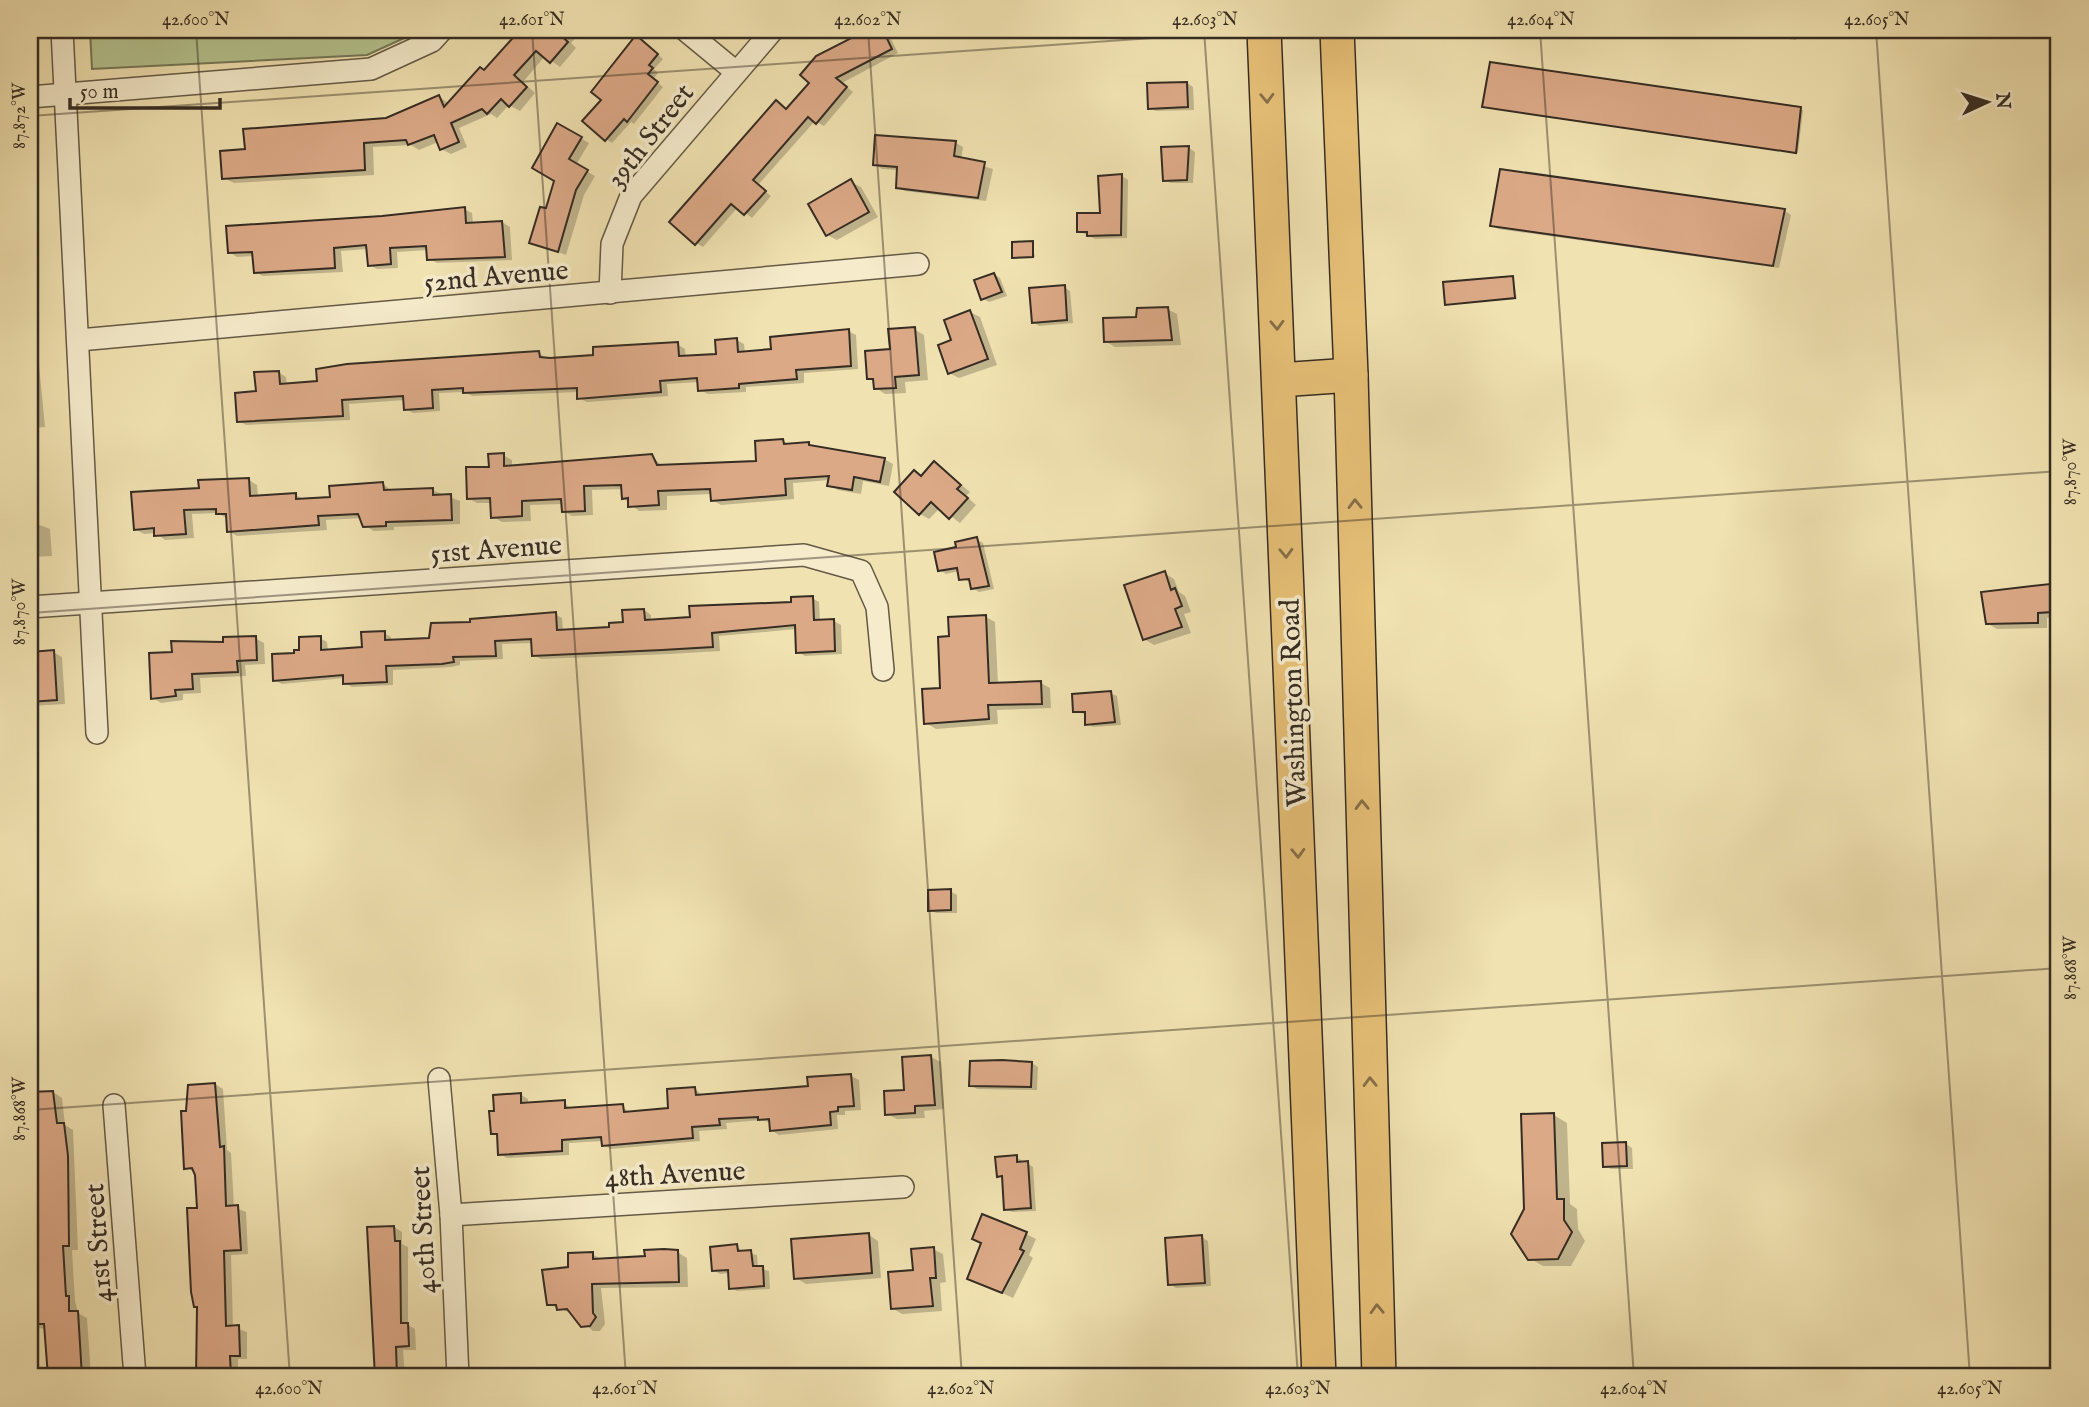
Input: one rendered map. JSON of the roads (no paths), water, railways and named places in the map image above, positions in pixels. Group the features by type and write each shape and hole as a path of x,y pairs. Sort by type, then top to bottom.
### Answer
{"main road":[{"name":"Washington Road","path":"1264,30 1319,1377"},
{"path":"1337,30 1351,375 1379,1377"},
{"path":"1279,380 1351,375"}],"street":[{"path":"62,30 97,733"},
{"path":"30,97 371,69 432,41 442,30"},
{"path":"685,30 736,72"},
{"name":"39th Street","path":"610,293 612,244 631,196 773,30"},
{"name":"52nd Avenue","path":"79,340 918,264"},
{"name":"51st Avenue","path":"30,607 804,555 861,571 877,607 883,670"},
{"name":"40th Street","path":"439,1079 451,1215 458,1377"},
{"name":"41st Street","path":"114,1105 135,1377"},
{"name":"48th Avenue","path":"451,1215 903,1187"}]}
